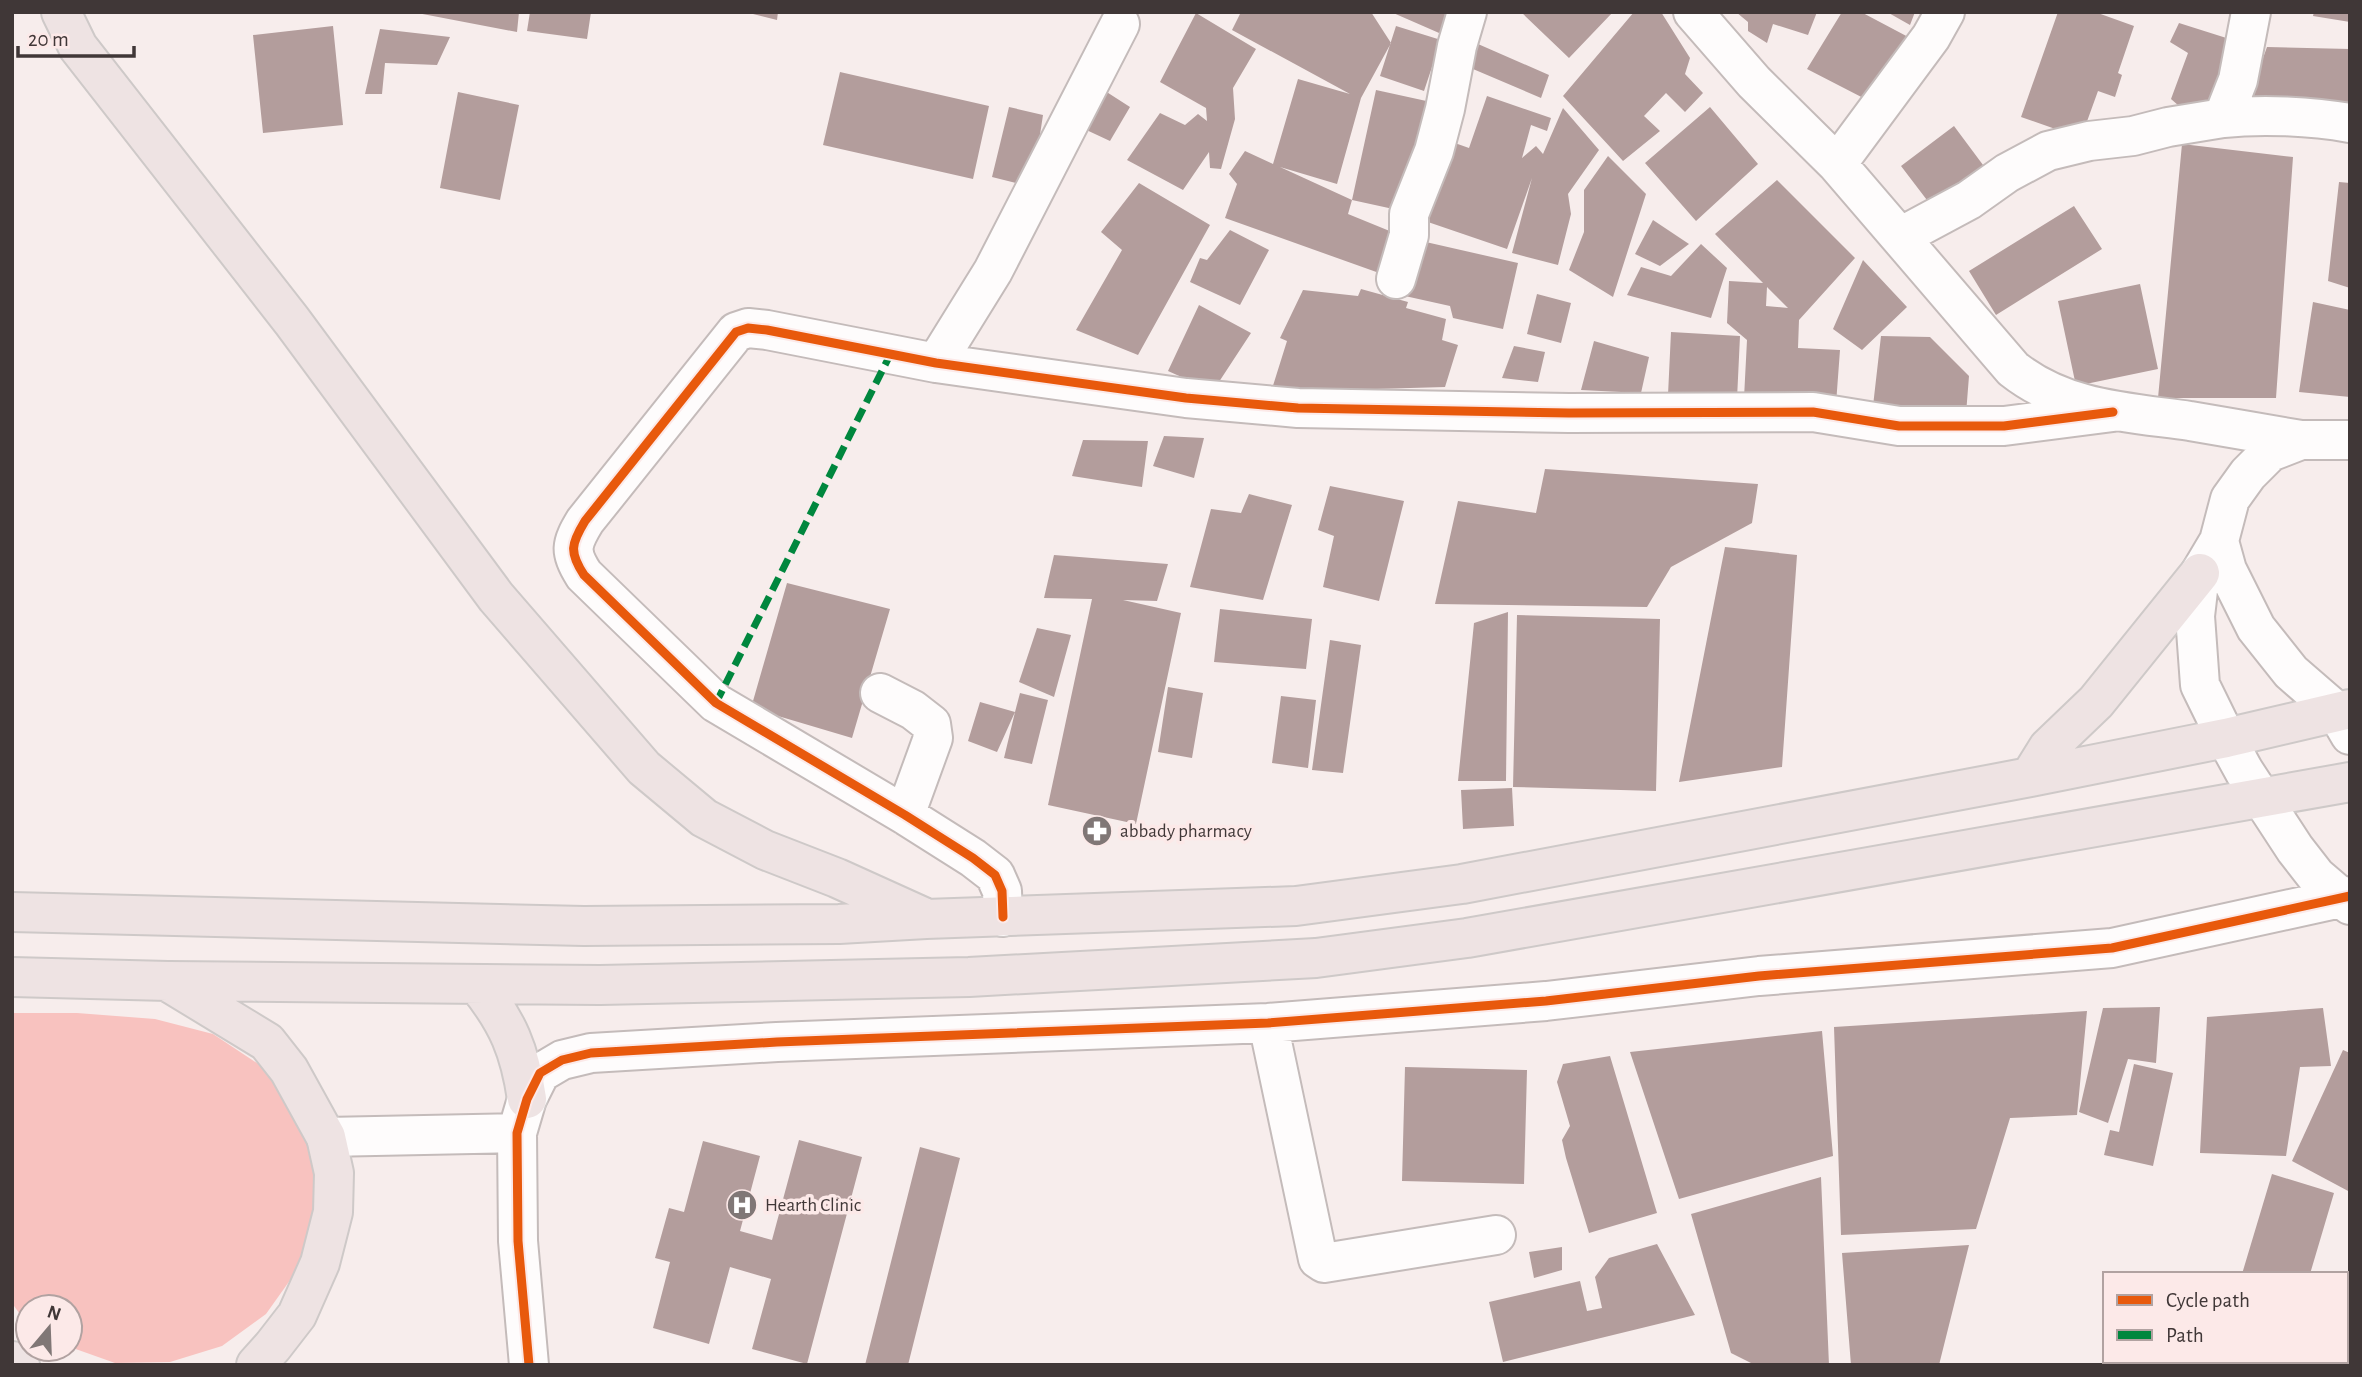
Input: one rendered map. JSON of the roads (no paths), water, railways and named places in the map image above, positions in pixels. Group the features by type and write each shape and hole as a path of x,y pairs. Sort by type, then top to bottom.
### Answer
{"highway":[{"path":"61,12 78,47 292,321 496,597 644,768 704,818 765,850 837,878 926,919"},
{"path":"2030,777 2048,748 2096,702 2210,557"},
{"path":"12,912 584,926 839,924 1296,906 1448,886 2225,738 2345,718"},
{"path":"12,977 168,982 600,985 969,977 1316,958 1480,936 2350,782"},
{"path":"168,982 267,1042 289,1070 326,1137 334,1173 333,1212 320,1263 297,1315 256,1365"},
{"path":"477,984 498,1009 513,1037 523,1068 522,1116"},
{"path":"12,1361 20,1365"}],"street":[{"path":"1396,279 1409,235 1409,214 1434,151 1467,12"},
{"path":"1693,12 1754,82 1837,164 2013,369 2033,385 2057,396 2113,412 2189,421 2301,440 2350,440"},
{"path":"1837,164 1931,37 1945,12"},
{"path":"2223,118 2238,80 2251,12"},
{"path":"936,363 993,271 1120,24"},
{"path":"1900,237 1969,200 2007,173 2048,151 2088,141 2133,136 2168,127 2246,115 2350,123"},
{"path":"1003,917 1002,891 995,875 905,814 716,703 584,575 573,557 575,538 585,521 736,331 748,328 767,330 936,363 1186,398 1298,408 1569,413 1813,412 1899,426 2004,426 2113,412"},
{"path":"2301,440 2270,452 2248,474 2230,499 2210,557 2195,616 2200,685 2225,738 2295,849 2316,876 2347,899"},
{"path":"2210,557 2227,570 2256,628 2291,672 2345,718"},
{"path":"880,693 913,710 931,724 933,738 905,814"},
{"path":"530,1365 518,1241 522,1116 540,1073 562,1060 591,1053 790,1041 1268,1023 1546,1001 1759,976 2112,948 2347,899"},
{"path":"1268,1023 1318,1259 1324,1263 1496,1235"},
{"path":"326,1137 522,1116"}],"place":[{"name":"abbady pharmacy","path":"1097,831"},
{"name":"Hearth Clinic","path":"742,1205"}]}
